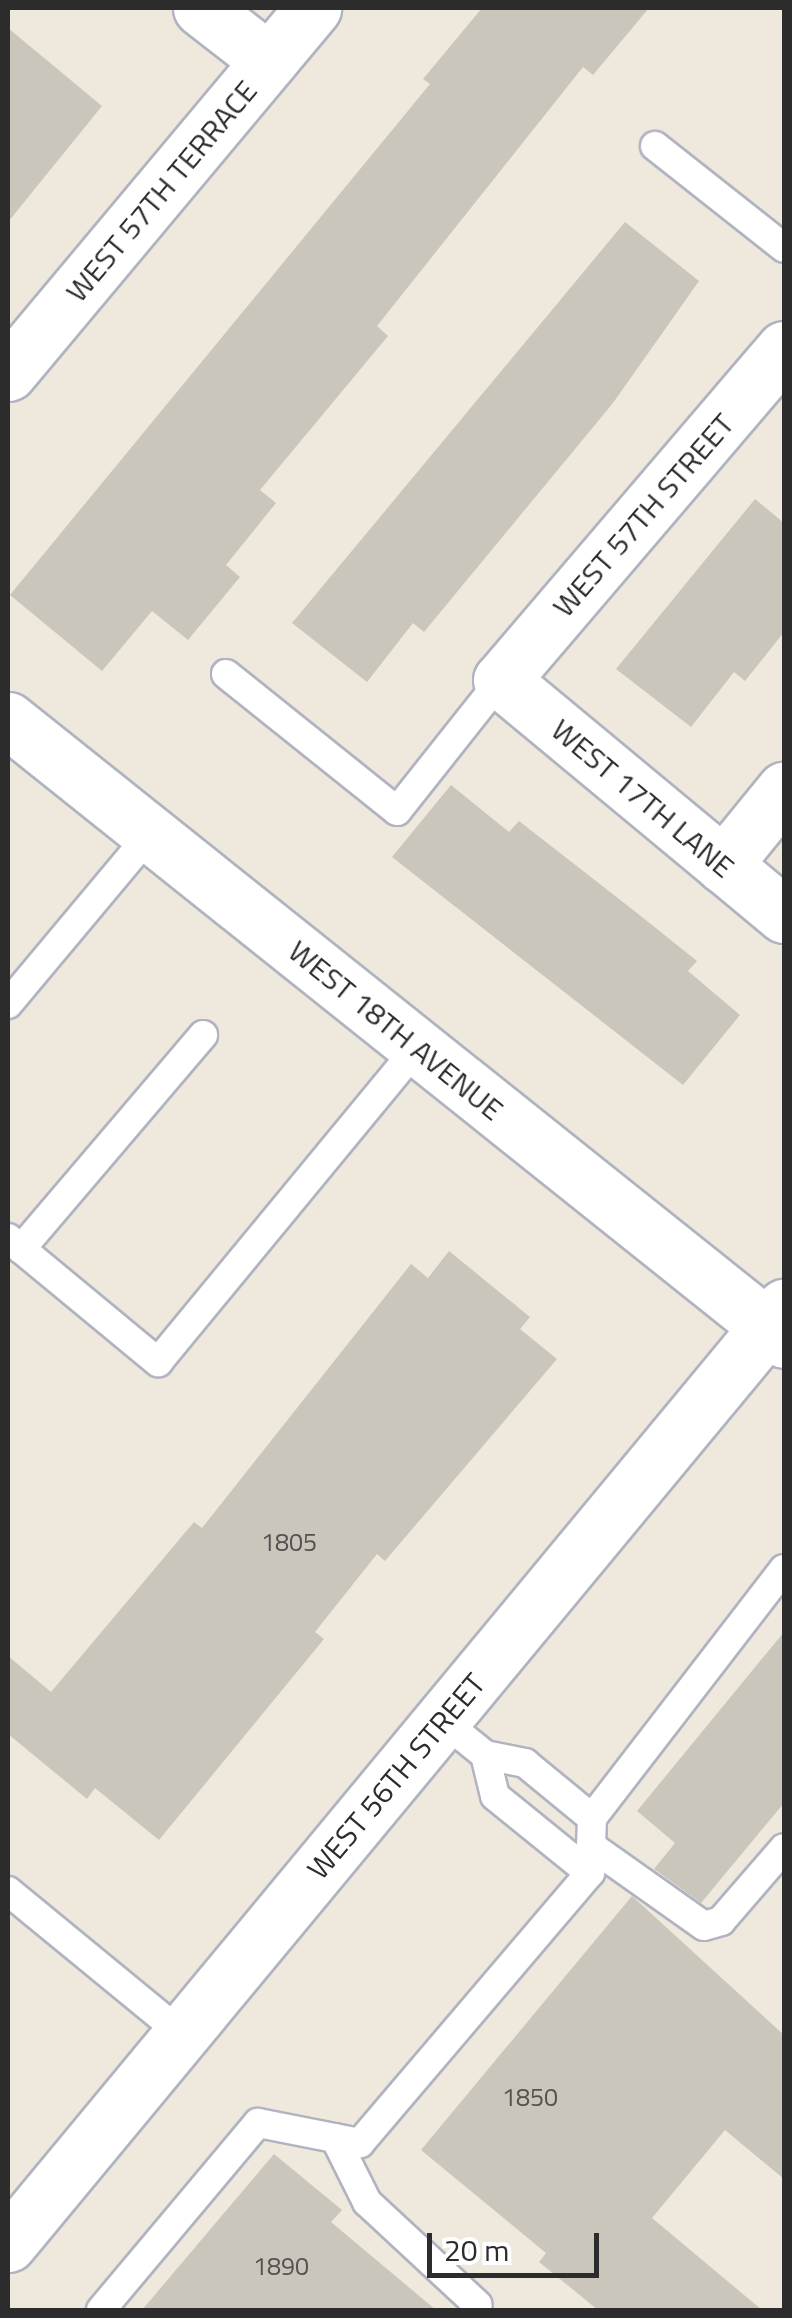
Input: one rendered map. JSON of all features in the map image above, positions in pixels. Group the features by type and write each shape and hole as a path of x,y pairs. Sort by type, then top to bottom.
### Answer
{"street":[{"path":"200,8 269,61"},
{"name":"WEST 57TH TERRACE","path":"8,373 313,8"},
{"name":"WEST 57TH STREET","path":"501,680 784,349"},
{"name":"WEST 17TH LANE","path":"501,680 784,915"},
{"name":"WEST 18TH AVENUE","path":"8,720 418,1048 779,1325"},
{"path":"722,865 784,790"},
{"name":"WEST 56TH STREET","path":"8,2244 442,1720 779,1325"}],"lane":[{"path":"655,146 784,248"},
{"path":"226,674 397,811 501,680"},
{"path":"8,1004 150,834"},
{"path":"202,1035 14,1243 158,1362 418,1048"},
{"path":"101,2310 258,2123 360,2143 590,1860 592,1818 784,1568"},
{"path":"442,1720 485,1755 525,1763 592,1818"},
{"path":"485,1755 495,1796 590,1860 704,1926 721,1921 784,1848"},
{"path":"8,1891 182,2034"},
{"path":"336,2138 367,2202 478,2305"}],"building":[{"path":"482,8 649,8 593,75 583,67 377,326 388,336 260,490 276,503 226,565 240,577 188,640 152,611 102,671 10,595 430,84 423,79"},
{"path":"8,28 102,106 8,222"},
{"path":"625,222 699,281 613,403 424,632 413,623 367,682 292,623"},
{"path":"755,499 784,523 784,632 745,681 734,672 691,727 616,669"},
{"path":"451,785 509,832 519,821 637,913 697,961 688,971 740,1015 683,1085 392,857"},
{"path":"449,1251 530,1317 520,1329 557,1359 385,1561 377,1554 315,1632 324,1639 159,1840 95,1788 87,1799 8,1734 8,1656 51,1692 194,1522 202,1528 411,1264 428,1278"},
{"path":"784,1632 784,1803 701,1903 654,1869 675,1843 637,1811"},
{"path":"632,1896 784,2035 784,2179 725,2130 652,2218 762,2310 598,2310 539,2262 546,2253 421,2150"},
{"path":"274,2154 342,2210 331,2222 436,2310 142,2310"}]}
